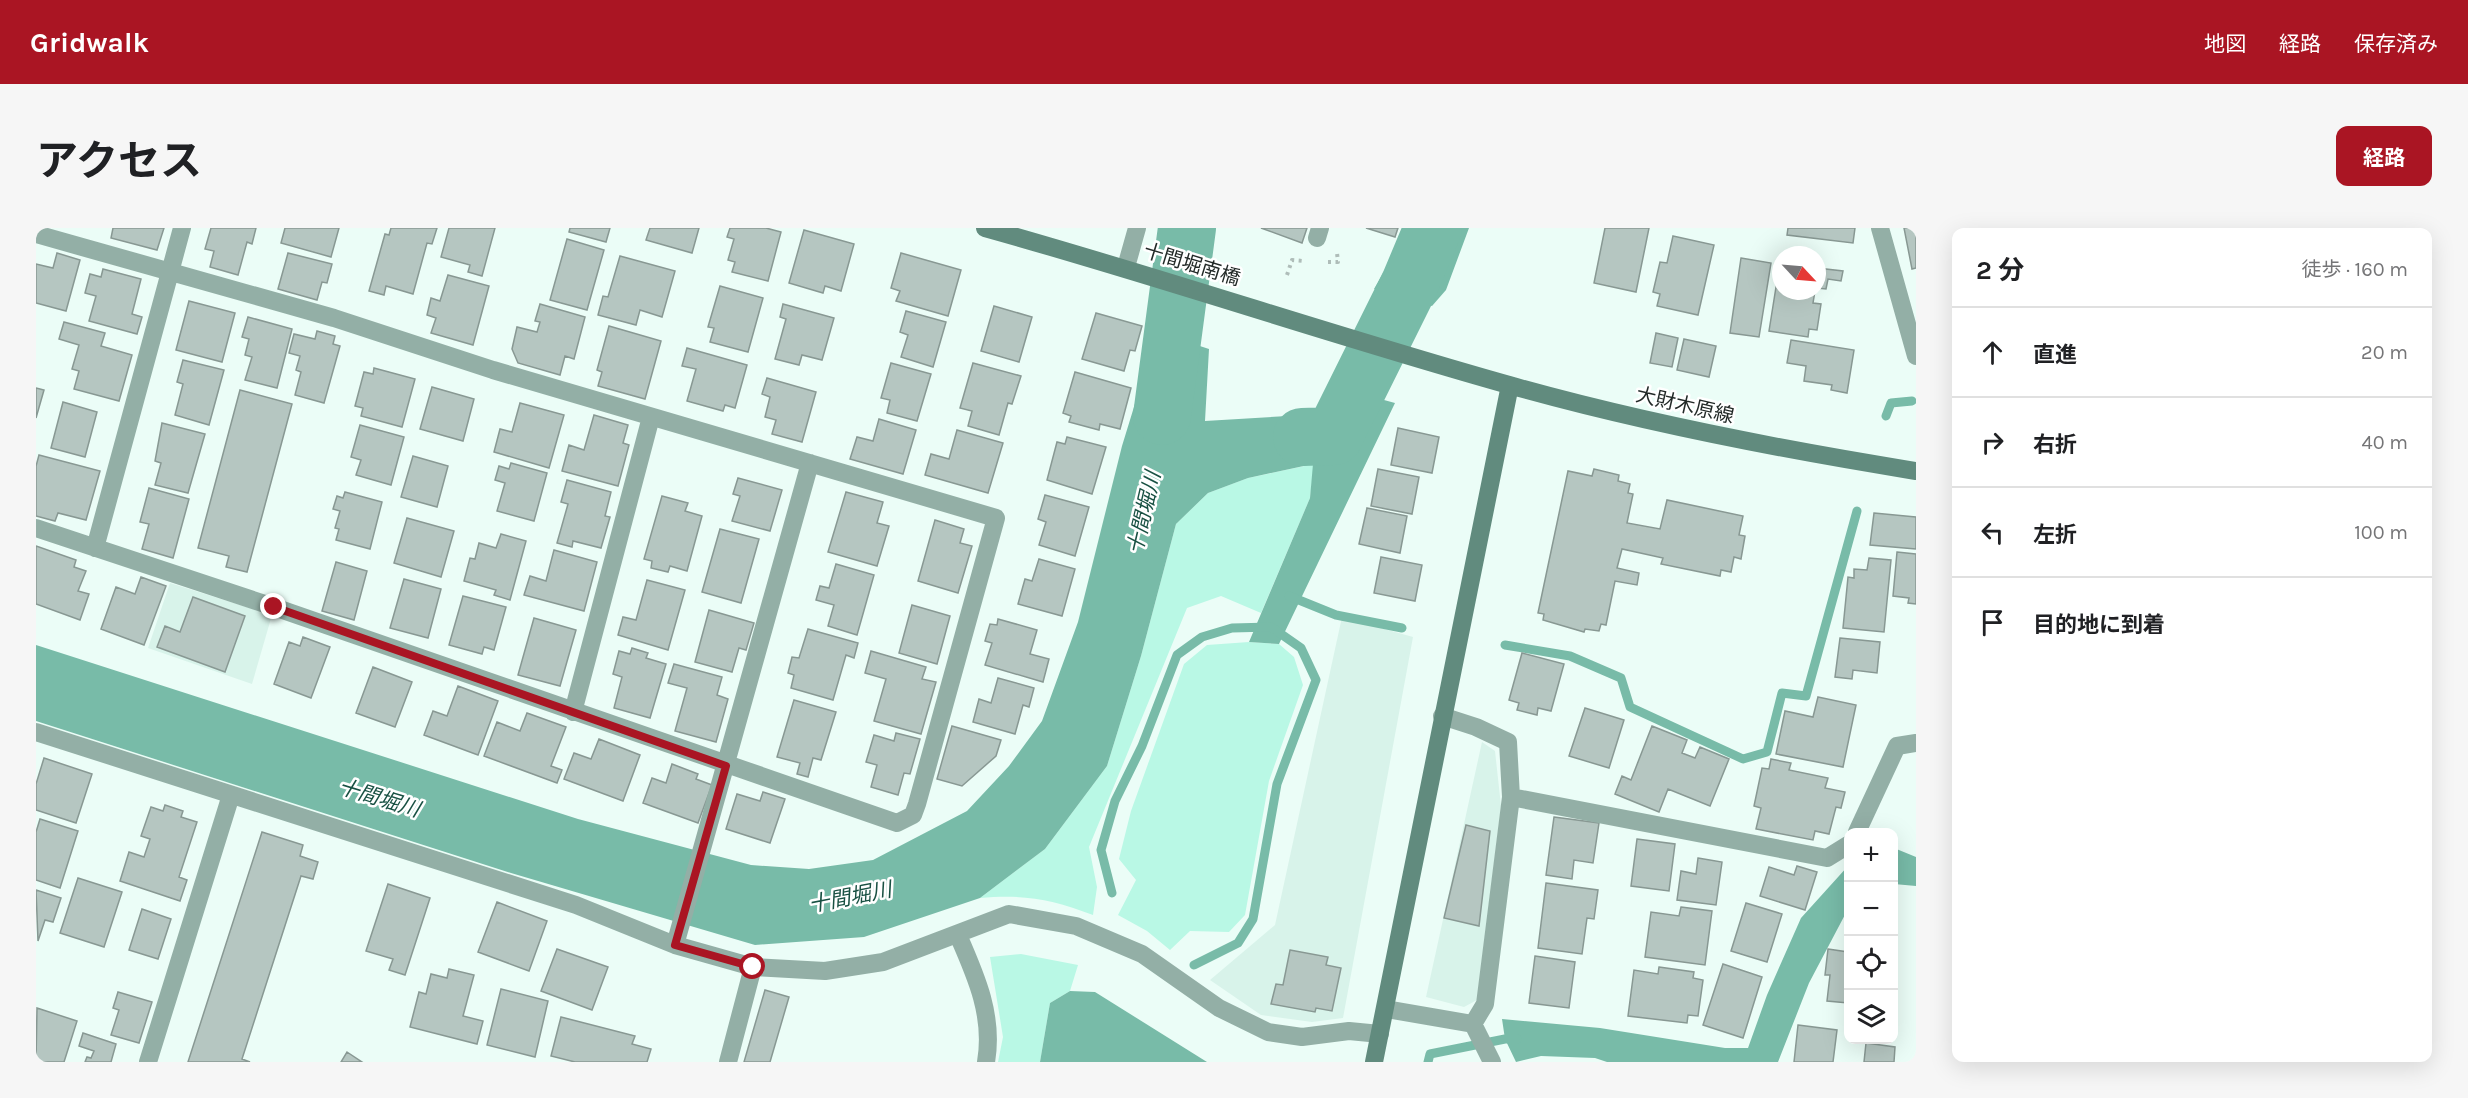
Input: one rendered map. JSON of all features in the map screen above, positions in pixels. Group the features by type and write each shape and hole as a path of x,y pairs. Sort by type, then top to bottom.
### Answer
{"street":[{"path":"96,548 182,228"},
{"path":"985,228 1125,267 1137,228"},
{"path":"1880,228 1916,356"},
{"path":"36,234 334,318 493,370 996,518 917,804 913,815 897,823 726,766 274,607 36,528"},
{"name":"十間堀南橋","path":"1125,267 1342,334"},
{"name":"大財木原線","path":"1342,334 1510,385 1696,432 1916,471"},
{"path":"1374,1062 1510,385"},
{"path":"573,712 651,417"},
{"path":"675,945 810,463"},
{"path":"1442,716 1476,727 1508,742 1510,797 1485,1004 1475,1028 1490,1059"},
{"path":"36,732 576,905 675,945 753,967 825,971 883,962 1009,914 1076,926 1142,954 1219,1008 1268,1032 1302,1037 1349,1031 1380,1034"},
{"path":"1859,828 1897,746 1916,743"},
{"path":"148,1062 231,795"},
{"path":"1510,797 1827,858 1844,847"},
{"path":"958,935 982,988 990,1041 986,1062"},
{"path":"728,1062 753,967"},
{"path":"1386,1009 1475,1028"}],"shaded area":[{"path":"1314,464 1310,498 1261,613 1221,596 1187,608 1089,847 1097,887 1093,915 1064,905 1024,897 980,898 1045,849 1107,766 1141,656 1176,524 1208,493 1248,478"},
{"path":"170,583 272,615 252,684 148,648"},
{"path":"1342,617 1413,637 1343,1018 1312,1022 1261,1015 1210,980 1275,925"},
{"path":"1249,642 1279,644 1294,657 1303,685 1269,781 1245,915 1229,932 1190,931 1170,950 1147,931 1118,915 1136,880 1119,859 1131,811 1184,664 1207,645"},
{"path":"1482,742 1495,751 1501,806 1477,1000 1464,1007 1426,997"},
{"path":"1021,954 1078,965 1070,991 1050,1003 1040,1062 998,1062 1003,1037 990,957"}],"water":[{"path":"1409,228 1469,228 1446,290 1432,306 1374,289"},
{"path":"1157,332 1209,349 1205,421 1322,414 1340,388 1395,403 1279,644 1249,642 1310,498 1313,464 1248,478 1208,493 1176,524 1141,656 1107,766 1045,849 980,898 864,937 755,945 511,873 36,721 36,645 578,819 751,865 809,869 873,860 967,811 1009,766 1042,721 1078,622 1122,446"},
{"path":"1898,850 1916,857 1916,886 1898,884"},
{"path":"1844,870 1844,917 1809,983 1778,1062 1607,1062 1595,1058 1541,1056 1516,1062 1505,1039 1502,1019 1600,1028 1725,1048 1748,1048 1767,995 1801,918"},
{"path":"1070,991 1095,992 1207,1062 1040,1062 1050,1003"}],"building":[{"path":"113,228 164,228 157,250 111,238"},
{"path":"211,228 256,228 252,244 247,242 238,275 210,267 214,251 205,249"},
{"path":"285,228 339,228 331,257 281,243"},
{"path":"391,228 437,228 432,244 427,243 413,294 386,286 384,295 369,291 385,234 389,235"},
{"path":"449,228 495,228 482,276 468,272 470,265 441,257"},
{"path":"570,228 610,228 606,242 569,232"},
{"path":"650,228 699,228 692,253 646,240"},
{"path":"730,228 766,228 781,232 768,281 732,272 735,262 728,260 734,239 727,237"},
{"path":"1261,228 1307,228 1302,243"},
{"path":"1366,228 1398,228 1395,237"},
{"path":"1605,228 1649,228 1636,292 1594,283"},
{"path":"1788,228 1855,228 1853,243 1787,235"},
{"path":"1904,228 1916,228 1916,268 1912,269"},
{"path":"804,230 854,244 841,291 825,286 823,293 789,283"},
{"path":"1673,236 1714,245 1698,315 1657,306 1660,294 1653,292 1660,262 1667,263"},
{"path":"567,239 604,250 587,310 550,300"},
{"path":"57,253 80,260 66,311 36,303 36,264 53,268"},
{"path":"288,253 332,264 327,283 322,282 317,300 278,289"},
{"path":"901,253 961,270 948,316 896,301 900,291 891,288"},
{"path":"620,256 675,271 662,317 640,310 636,325 598,315 603,296 608,297"},
{"path":"1741,258 1771,263 1759,337 1730,333"},
{"path":"103,269 141,279 132,314 142,317 137,334 89,321 96,296 85,293 90,274 101,277"},
{"path":"1826,269 1843,271 1841,281 1828,279 1826,289"},
{"path":"448,275 489,286 473,345 431,333 436,318 427,315 431,298 440,301"},
{"path":"720,286 763,298 748,352 710,342 714,328 708,327"},
{"path":"1774,300 1814,300 1813,303 1821,304 1817,330 1809,329 1808,337 1769,331"},
{"path":"189,301 235,313 222,362 176,350"},
{"path":"540,304 585,317 574,359 565,356 560,375 518,363 512,349 517,327 537,332 540,322 535,321"},
{"path":"783,304 834,318 822,360 802,355 799,365 775,359 786,319 780,317"},
{"path":"994,306 1032,317 1019,362 981,351"},
{"path":"906,311 946,322 933,367 901,357 908,335 900,332"},
{"path":"1096,313 1142,326 1135,351 1130,350 1124,371 1082,359"},
{"path":"248,317 292,329 277,388 245,380 252,357 245,355 249,339 242,337"},
{"path":"64,322 105,333 101,346 132,355 119,401 74,389 79,371 72,369 79,345 59,339"},
{"path":"609,326 661,341 645,399 598,386 602,372 597,370"},
{"path":"317,331 335,336 333,344 340,346 324,403 295,395 301,372 296,370 300,356 289,353 294,334 315,339"},
{"path":"1656,333 1678,338 1672,367 1650,363"},
{"path":"1684,339 1716,346 1709,377 1677,370"},
{"path":"1791,340 1854,350 1847,393 1831,390 1832,385 1804,381 1806,366 1787,363"},
{"path":"687,348 747,365 735,408 725,405 723,411 687,401 696,369 682,366"},
{"path":"183,360 224,370 209,425 175,415 183,384 177,382"},
{"path":"891,363 931,374 917,421 887,413 890,400 881,398"},
{"path":"973,363 1021,376 1012,404 1008,403 999,435 968,426 972,411 960,408"},
{"path":"374,368 415,379 402,427 361,416 363,408 355,406 364,372 373,374"},
{"path":"1075,372 1131,388 1120,429 1100,424 1099,430 1069,422 1071,416 1063,413"},
{"path":"767,378 816,392 802,442 772,434 776,420 765,417 770,397 762,394"},
{"path":"432,387 474,399 463,441 420,429"},
{"path":"36,388 44,390 36,418"},
{"path":"240,390 292,404 247,572 226,567 229,556 198,548"},
{"path":"63,402 97,412 85,457 51,448"},
{"path":"520,403 564,415 549,468 494,452 500,429 512,432"},
{"path":"594,415 628,425 623,443 629,445 618,486 562,471 569,445 584,450"},
{"path":"879,419 916,430 903,474 850,459 857,437 873,441"},
{"path":"162,423 205,434 188,493 155,485 161,463 155,461"},
{"path":"360,425 404,437 391,485 356,475 361,460 351,457"},
{"path":"1398,428 1439,437 1432,473 1391,465"},
{"path":"957,430 1003,443 988,493 925,475 931,454 949,459"},
{"path":"1067,437 1106,447 1092,494 1047,480 1057,442 1065,444"},
{"path":"39,455 100,471 86,520 58,513 55,521 36,516 36,466"},
{"path":"413,456 448,466 437,507 401,497"},
{"path":"511,463 547,473 534,521 497,511 505,483 495,480 499,466 509,469"},
{"path":"1378,469 1419,477 1412,514 1371,506"},
{"path":"1594,469 1619,475 1618,481 1630,484 1628,493 1633,494 1627,523 1660,529 1667,500 1743,516 1739,535 1745,536 1741,559 1734,557 1731,572 1721,570 1720,576 1661,564 1663,558 1622,549 1617,568 1639,573 1637,585 1615,581 1606,625 1601,624 1599,631 1585,629 1584,632 1543,620 1544,614 1538,613 1568,471 1592,476"},
{"path":"738,478 782,490 770,531 732,521 740,496 733,494"},
{"path":"567,480 611,492 605,516 610,517 601,548 573,541 572,547 557,543 568,504 561,502"},
{"path":"149,488 189,499 173,558 142,549 149,524 140,522"},
{"path":"345,492 382,502 370,549 336,540 339,529 335,528 340,511 333,509 337,496 343,498"},
{"path":"846,492 883,502 877,523 889,526 877,566 828,552"},
{"path":"1045,495 1089,507 1075,556 1039,545 1046,522 1038,519"},
{"path":"662,496 688,503 685,511 702,516 687,571 670,566 668,572 651,568 652,561 644,559"},
{"path":"1367,508 1407,516 1400,553 1359,544"},
{"path":"1874,513 1916,517 1916,549 1870,545"},
{"path":"407,518 454,531 441,577 394,563"},
{"path":"935,520 964,529 960,543 972,546 958,593 918,581"},
{"path":"720,529 759,539 741,603 702,592"},
{"path":"501,534 526,541 510,600 494,595 496,590 464,581 470,558 475,559 479,543 496,548"},
{"path":"36,546 76,560 74,567 86,571 78,591 89,594 80,620 36,604"},
{"path":"554,550 597,562 584,611 524,595 530,576 546,581"},
{"path":"1897,552 1916,554 1916,604 1908,603 1909,598 1893,596"},
{"path":"1381,557 1422,565 1415,601 1374,593"},
{"path":"1869,558 1891,560 1884,632 1843,628 1848,577 1854,578 1854,569 1867,570"},
{"path":"1039,559 1075,569 1062,616 1018,604 1025,579 1032,581"},
{"path":"336,562 367,571 354,620 322,611"},
{"path":"836,564 874,575 857,635 828,626 834,605 816,600 820,586 829,588"},
{"path":"141,577 166,586 144,645 101,629 116,587 135,594"},
{"path":"404,579 441,589 428,638 390,628"},
{"path":"647,580 685,590 668,650 618,635 623,617 636,620"},
{"path":"463,596 506,607 494,650 484,647 482,654 449,645"},
{"path":"193,597 245,616 225,672 157,647 165,626 180,632"},
{"path":"912,605 950,616 937,664 899,653"},
{"path":"709,610 754,623 746,650 739,648 732,672 695,662"},
{"path":"534,618 576,630 560,686 518,675"},
{"path":"998,619 1037,630 1030,654 1049,659 1043,682 985,665 992,643 985,641 990,624 997,625"},
{"path":"808,629 858,643 854,658 846,655 833,700 791,688 794,675 788,673 792,657 799,658"},
{"path":"303,637 330,647 311,698 274,684 289,642 300,646"},
{"path":"1840,638 1880,642 1877,673 1853,670 1852,679 1835,677"},
{"path":"632,648 648,653 646,658 666,664 650,718 614,708 622,677 613,674 619,651 630,654"},
{"path":"871,651 926,667 922,679 936,682 921,734 874,721 886,679 865,673"},
{"path":"1522,653 1564,664 1551,711 1538,708 1537,715 1517,710 1519,703 1509,700"},
{"path":"674,664 722,677 717,695 728,699 716,742 675,731 687,688 668,683"},
{"path":"373,667 412,682 395,727 356,713"},
{"path":"998,678 1034,688 1029,707 1023,705 1015,734 973,722 979,699 991,703"},
{"path":"458,686 498,701 478,755 424,735 433,711 447,716"},
{"path":"1818,697 1856,705 1843,767 1776,754 1785,711 1813,717"},
{"path":"794,700 836,712 821,760 813,758 808,777 797,774 800,763 777,757"},
{"path":"1585,708 1624,720 1609,768 1569,756"},
{"path":"527,713 566,727 551,766 562,770 557,783 484,756 497,722 520,731"},
{"path":"952,726 1001,740 996,756 962,786 937,779"},
{"path":"1652,726 1687,740 1682,753 1695,758 1700,747 1729,759 1710,806 1668,789 1659,812 1615,794 1622,776 1631,780"},
{"path":"896,733 920,739 910,774 904,773 898,795 871,787 877,765 866,762 874,735 894,741"},
{"path":"599,739 640,755 623,801 564,779 574,753 591,759"},
{"path":"44,758 92,774 76,823 36,810 36,784"},
{"path":"1771,759 1791,763 1789,770 1828,778 1825,788 1845,792 1841,808 1836,807 1829,834 1815,831 1813,840 1756,829 1761,808 1754,806 1762,768 1769,769"},
{"path":"672,764 698,774 696,779 712,785 698,823 643,803 652,778 666,783"},
{"path":"763,792 785,799 770,843 726,829 737,794 760,801"},
{"path":"165,805 183,811 181,817 197,822 179,877 187,880 180,901 120,881 129,852 144,857 150,839 141,836 151,807 163,811"},
{"path":"1554,817 1599,823 1593,863 1574,860 1572,879 1546,875"},
{"path":"40,819 78,831 60,888 36,880 36,832"},
{"path":"1466,825 1490,831 1479,926 1444,918"},
{"path":"262,832 303,845 300,856 318,862 313,879 301,876 242,1059 250,1062 188,1062"},
{"path":"1637,839 1675,844 1669,891 1631,886"},
{"path":"1698,858 1722,862 1716,905 1677,900 1681,871 1696,874"},
{"path":"1797,866 1817,872 1805,910 1760,896 1769,867 1794,875"},
{"path":"78,878 122,892 104,947 60,933"},
{"path":"1546,883 1598,890 1594,919 1587,918 1582,954 1538,948"},
{"path":"388,884 430,898 405,975 389,970 393,959 366,951"},
{"path":"36,890 61,898 53,922 45,920 38,941"},
{"path":"497,902 547,921 529,971 478,952"},
{"path":"1746,903 1782,914 1767,962 1731,951"},
{"path":"1681,907 1712,911 1705,965 1645,957 1651,912 1679,916"},
{"path":"142,909 171,919 158,959 129,950"},
{"path":"557,949 608,967 592,1010 541,991"},
{"path":"1828,949 1844,951 1844,1003 1827,1001 1830,975 1825,975"},
{"path":"1290,950 1328,957 1326,965 1341,968 1332,1011 1316,1008 1315,1012 1271,1004 1276,984 1283,985"},
{"path":"1535,956 1575,962 1569,1008 1529,1003"},
{"path":"1723,964 1762,977 1743,1038 1703,1025"},
{"path":"1659,967 1694,972 1693,978 1703,980 1698,1016 1688,1015 1687,1023 1628,1016 1634,970 1658,974"},
{"path":"449,969 474,975 463,1016 483,1021 477,1044 410,1027 419,992 426,994 431,974 447,978"},
{"path":"501,989 548,1001 535,1057 487,1045"},
{"path":"765,990 789,997 770,1062 744,1062"},
{"path":"118,992 152,1002 139,1043 111,1035 119,1010 113,1008"},
{"path":"37,1008 77,1021 64,1062 36,1062"},
{"path":"561,1017 635,1036 632,1044 651,1049 647,1062 575,1062 551,1056"},
{"path":"1798,1025 1837,1030 1833,1062 1794,1062"},
{"path":"83,1033 116,1044 111,1062 85,1062 87,1057 91,1058 94,1051 79,1046"},
{"path":"1866,1044 1895,1047 1894,1062 1864,1062"},
{"path":"347,1052 362,1062 341,1062"}],"waterway":[{"name":"十間堀川","path":"1162,416 1187,228"},
{"path":"1302,437 1334,436 1410,283 1433,228"},
{"path":"1886,416 1891,403 1912,401"},
{"path":"1505,645 1570,656 1621,678 1630,707 1743,759 1767,752 1782,693 1806,696 1857,511"},
{"path":"1289,596 1336,615 1402,628"},
{"path":"1112,893 1101,850 1115,801 1142,746 1177,655 1202,637 1232,628 1271,627 1301,648 1316,680 1277,784 1253,919 1238,943 1194,965"},
{"path":"1428,1062 1430,1054 1505,1039 1517,1039"}],"route":[{"path":"274,607 726,766 675,945 753,967"}]}
